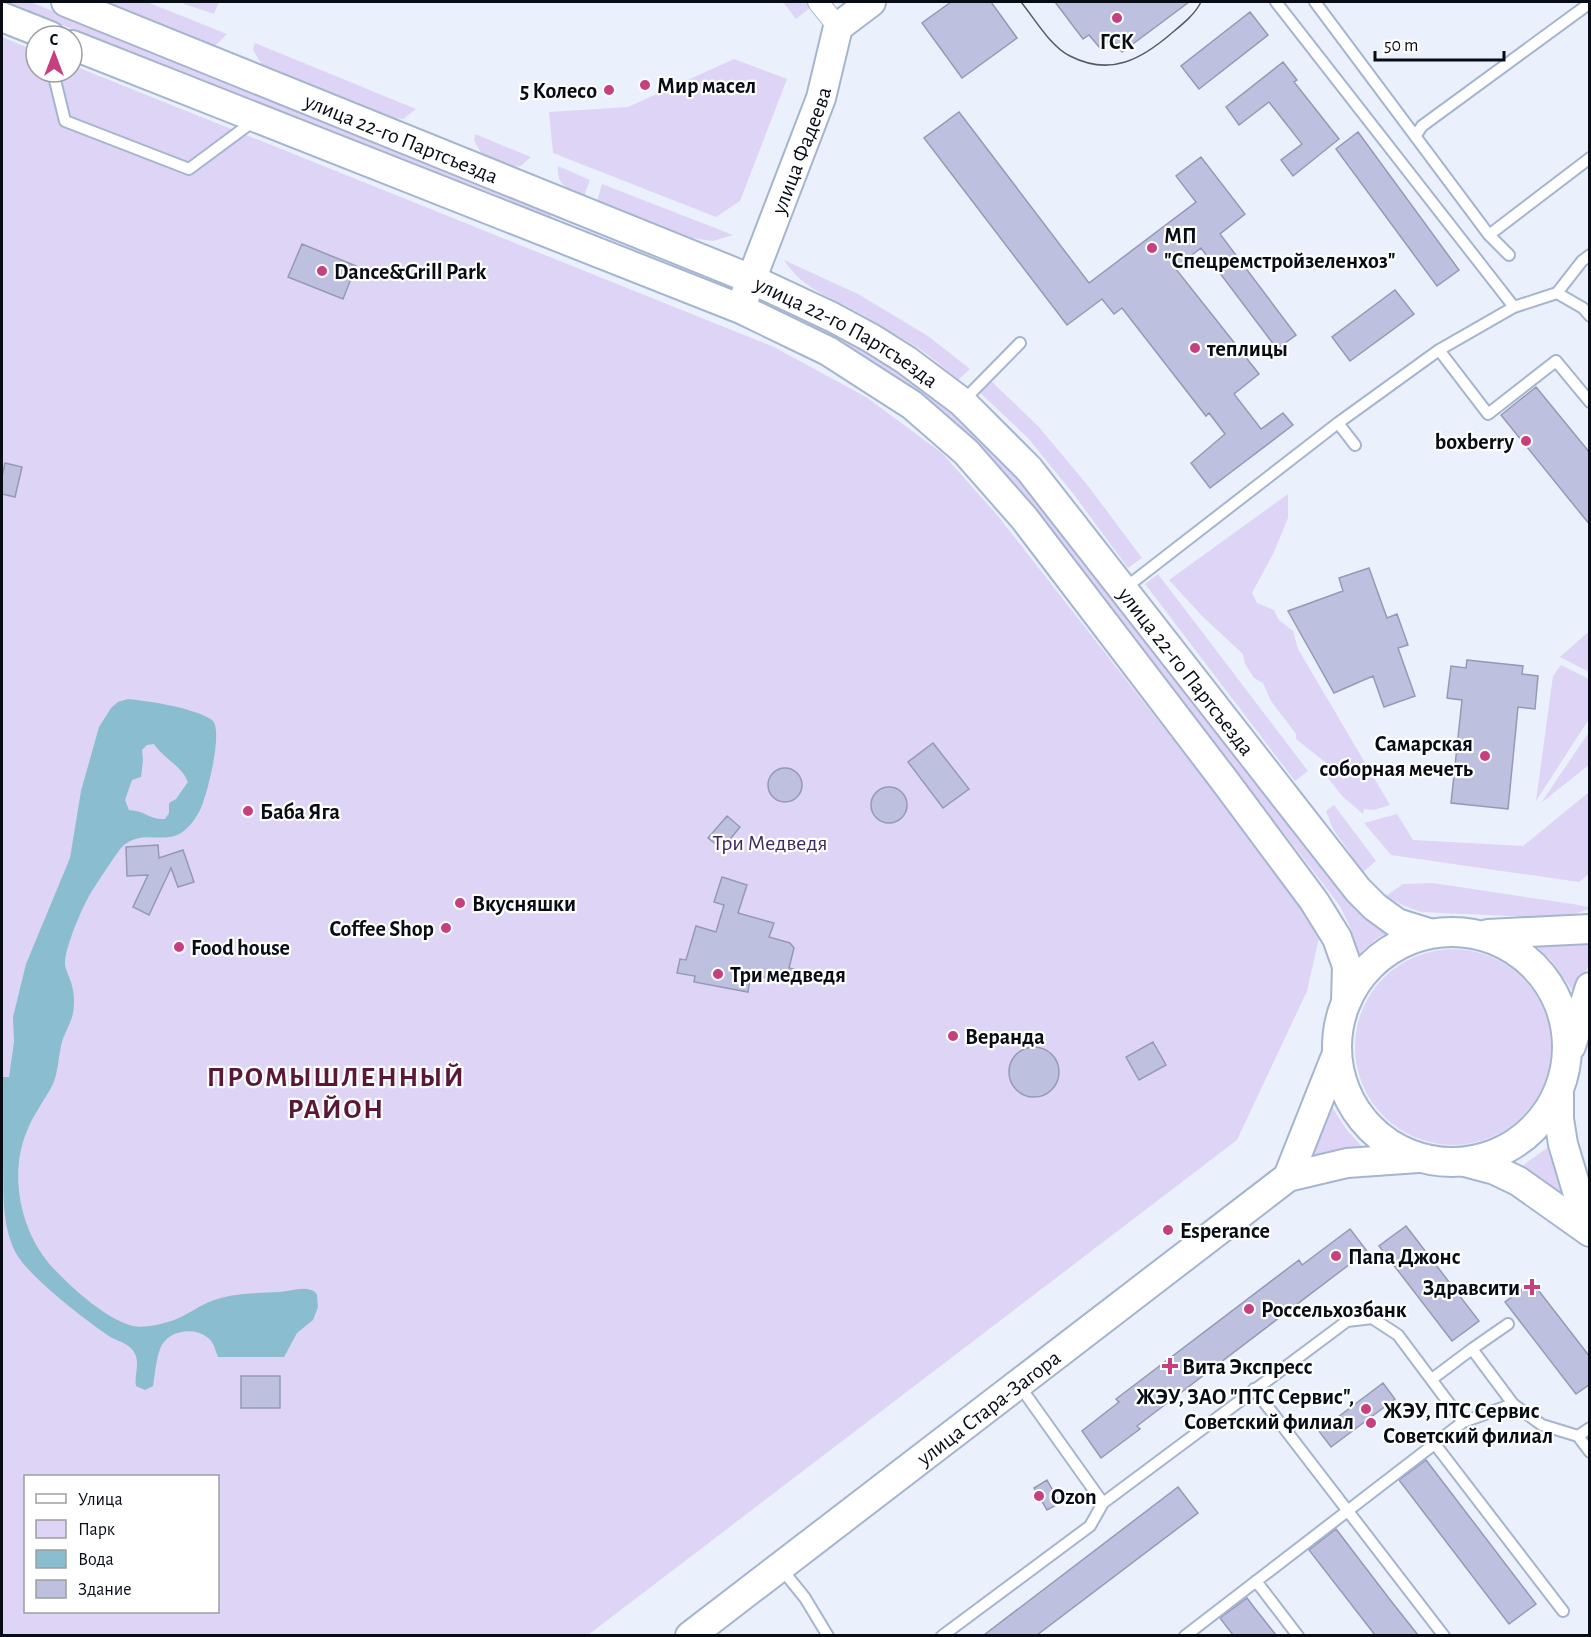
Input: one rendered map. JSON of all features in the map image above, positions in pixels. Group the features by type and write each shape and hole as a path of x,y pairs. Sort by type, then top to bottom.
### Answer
{"street":[{"name":"улица 22-го Партсъезда","path":"66,2 751,279 832,317 906,360 962,402 1029,469 1358,890 1375,907 1397,923 1429,933"},
{"path":"818,2 840,18 871,2"},
{"path":"2,17 24,26"},
{"name":"улица Фадеева","path":"741,309 821,98 840,18"},
{"name":"улица 22-го Партсъезда","path":"84,50 741,309 828,351 912,405 966,452 1024,518 1314,901 1337,938 1347,966 1346,1002"},
{"path":"552,235 565,204"},
{"path":"604,256 618,225"},
{"path":"1288,1177 1336,1056 1340,1024 1346,1002 1369,967 1397,945 1429,933 1488,934 1590,929"},
{"path":"1488,934 1522,953 1546,979 1563,1016 1568,1056"},
{"path":"1589,1231 1563,1144 1559,1119 1559,1094 1568,1056 1590,987"},
{"path":"1336,1056 1340,1079 1353,1108 1378,1137 1419,1158 1465,1162 1495,1170 1518,1181 1589,1231"},
{"path":"1465,1162 1499,1153 1535,1128 1559,1094"},
{"name":"улица Стара-Загора","path":"690,1635 1288,1177 1347,1163 1419,1158"}],"lane":[{"path":"1276,2 1514,307"},
{"path":"1315,2 1489,235 1509,255"},
{"path":"1416,135 1422,126 1590,3"},
{"path":"55,84 65,121 189,169 258,118"},
{"path":"1489,235 1590,158"},
{"path":"1122,590 1338,423 1439,350 1514,307 1557,293 1582,261 1590,255"},
{"path":"1557,293 1583,308 1590,316"},
{"path":"962,402 1020,343"},
{"path":"1439,350 1488,414 1556,361 1590,402"},
{"path":"1338,423 1354,445"},
{"path":"942,1635 1090,1526 1103,1503 1347,1321 1372,1318 1398,1335 1463,1422"},
{"path":"1431,1379 1508,1324"},
{"path":"1472,1349 1513,1404 1542,1425 1578,1436 1590,1452"},
{"path":"1019,1385 1103,1503"},
{"path":"1254,1389 1444,1635"},
{"path":"1185,1635 1463,1422 1513,1404"},
{"path":"1578,1436 1590,1428"},
{"path":"1434,1443 1563,1611"},
{"path":"779,1567 805,1598 828,1635"},
{"path":"1256,1581 1298,1635"}],"green space":[{"path":"6,2 30,2 550,211 552,219 547,223 84,34 84,24 60,24"},
{"path":"103,2 147,2 227,34 217,44 211,46"},
{"path":"184,2 219,2 214,14 184,4"},
{"path":"783,2 817,2 796,19"},
{"name":"Три Медведя","path":"2,37 24,46 24,84 84,84 84,70 774,347 866,397 942,453 998,516 1286,884 1319,938 1307,991 1237,1140 588,1635 2,1635"},
{"path":"255,43 416,109 403,119 394,118 262,65 253,50"},
{"path":"734,59 787,79 740,201 716,217 553,153 549,112 628,107"},
{"path":"475,134 531,157 521,166 512,167 482,154 474,141"},
{"path":"558,166 590,180 584,196 569,189 561,182"},
{"path":"602,184 733,235 713,241 691,238 597,201"},
{"path":"784,260 858,294 928,336 970,369 958,380 918,348 810,287 792,271"},
{"path":"808,319 863,348 941,400 1029,487 1319,865 1349,900 1391,932 1379,937 1359,954 1340,906 1022,494 993,460 970,437 804,326 803,320"},
{"path":"989,379 1038,426 1089,487 1142,558 1128,568 1075,496 1028,438 978,391"},
{"path":"1288,494 1288,518 1273,554 1252,593 1257,603 1274,610 1279,620 1293,631 1298,649 1390,805 1374,810 1364,809 1363,814 1342,796 1325,774 1325,762 1296,739 1296,734 1271,701 1263,683 1254,678 1245,664 1243,654 1202,616 1169,580"},
{"path":"1158,574 1308,771 1295,781 1145,584"},
{"path":"1587,633 1589,635 1589,672 1560,657"},
{"path":"1561,665 1589,679 1589,719 1536,801 1553,676"},
{"path":"1589,732 1589,765 1541,803"},
{"path":"1589,792 1589,874 1579,882 1391,855 1364,823 1397,814 1413,840 1523,846"},
{"path":"1334,805 1376,861 1363,872 1333,829 1326,811"},
{"path":"1433,883 1573,904 1589,907 1589,909 1574,914 1532,917 1421,912 1386,896 1403,884"},
{"path":"1589,940 1589,963 1577,997 1552,961 1535,945"},
{"path":"1453,949 1472,951 1490,957 1507,966 1522,978 1534,993 1543,1010 1549,1028 1551,1047 1549,1066 1543,1084 1534,1101 1522,1116 1507,1128 1490,1137 1472,1143 1453,1145 1434,1143 1416,1137 1399,1128 1384,1116 1372,1101 1363,1084 1357,1066 1355,1047 1357,1028 1363,1010 1372,993 1384,978 1399,966 1416,957 1434,951"},
{"path":"1329,1102 1346,1129 1367,1152 1302,1168"},
{"path":"1547,1148 1551,1159 1572,1202 1522,1166"}],"water":[{"path":"128,699 159,703 195,712 212,720 216,736 213,762 204,801 190,825 171,837 140,838 124,845 92,891 75,926 65,963 73,990 73,1013 62,1042 54,1081 29,1125 21,1148 18,1185 26,1222 43,1255 62,1277 101,1310 133,1326 150,1326 168,1322 209,1302 244,1294 307,1289 317,1295 318,1307 313,1320 297,1333 284,1357 218,1357 207,1337 188,1331 174,1334 163,1343 153,1386 145,1390 136,1386 137,1366 133,1350 110,1337 58,1297 33,1275 17,1255 8,1233 4,1197 2,1083 3,1077 9,1077 14,1042 13,1017 26,964 70,858 81,791 99,727 111,708 118,702","holes":["154,744 181,771 188,782 176,799 169,803 169,813 165,819 129,810 125,800 132,780 141,777 142,750 147,745"]}],"building":[{"path":"951,2 991,2 1017,38 962,78 922,23"},
{"name":"ГСК","path":"1055,2 1189,2 1122,52 1112,39 1100,48 1089,35 1083,39"},
{"path":"1250,12 1268,35 1199,89 1181,66"},
{"path":"1283,62 1297,80 1294,82 1339,139 1293,176 1281,160 1302,144 1269,102 1239,125 1226,107"},
{"path":"959,112 1089,283 1196,202 1176,176 1201,157 1245,214 1220,234 1296,335 1277,349 1201,248 1175,268 1259,374 1234,394 1261,429 1283,413 1293,425 1210,488 1191,463 1225,434 1209,413 1206,416 1122,308 1114,314 1102,299 1067,325 924,138"},
{"path":"1358,132 1459,270 1437,286 1336,149"},
{"name":"Dance&Grill Park","path":"302,244 356,266 343,299 288,277"},
{"path":"1395,290 1414,314 1350,361 1332,337"},
{"path":"1536,387 1590,453 1590,525 1501,415"},
{"path":"5,463 22,467 15,497 2,494"},
{"path":"1369,568 1387,618 1397,614 1408,645 1398,648 1415,696 1384,707 1373,676 1334,693 1288,611 1343,591 1339,578"},
{"name":"Самарская соборная мечеть","path":"1467,660 1523,666 1522,674 1538,676 1535,709 1518,707 1508,809 1451,803 1462,700 1447,698 1451,666 1466,668"},
{"path":"933,743 969,789 943,808 908,762"},
{"path":"785,768 797,773 802,785 797,797 785,802 773,797 768,785 773,773"},
{"path":"889,787 902,792 907,805 902,818 889,823 876,818 871,805 876,792"},
{"path":"727,816 740,827 722,849 708,838"},
{"path":"158,845 159,858 183,850 194,882 178,887 171,868 149,915 133,907 148,875 127,876 126,847"},
{"path":"722,877 747,885 738,913 774,923 769,937 790,943 794,948 789,968 798,970 794,984 751,974 748,992 694,982 695,976 677,973 680,959 686,960 696,926 716,932 724,905 714,902"},
{"path":"1153,1042 1166,1065 1139,1080 1126,1057"},
{"path":"1034,1047 1043,1049 1054,1058 1059,1072 1057,1081 1048,1092 1034,1097 1025,1095 1014,1086 1009,1072 1011,1063 1020,1052"},
{"path":"1406,1226 1479,1321 1452,1341 1379,1246"},
{"path":"1350,1229 1367,1251 1137,1426 1140,1429 1101,1458 1082,1431 1119,1402 1116,1399 1299,1260 1302,1265"},
{"path":"1532,1282 1590,1357 1590,1384 1576,1394 1505,1302"},
{"path":"241,1376 280,1376 280,1408 241,1408"},
{"name":"ЖЭУ, ЗАО \"ПТС Сервис\", Советский филиал","path":"1383,1383 1395,1399 1331,1447 1315,1426 1326,1418 1330,1423"},
{"path":"1426,1460 1536,1604 1509,1624 1399,1480"},
{"path":"1047,1480 1060,1503 1047,1510 1034,1488"},
{"path":"1178,1487 1198,1513 1037,1635 984,1635"},
{"path":"1336,1529 1418,1635 1375,1635 1309,1550"},
{"path":"1247,1598 1276,1635 1233,1635 1220,1618"}],"tram line":[{"path":"1021,2 1049,39 1063,52 1085,62 1099,65 1125,62 1150,50 1185,22 1201,2"}],"place":[{"name":"ГСК","path":"1117,18"},
{"name":"Мир масел","path":"645,85"},
{"name":"5 Колесо","path":"609,90"},
{"name":"МП \"Спецремстройзеленхоз\"","path":"1152,248"},
{"name":"Dance&Grill Park","path":"322,271"},
{"name":"теплицы","path":"1195,348"},
{"name":"boxberry","path":"1526,441"},
{"name":"Самарская соборная мечеть","path":"1485,756"},
{"name":"Баба Яга","path":"248,811"},
{"name":"Вкусняшки","path":"460,903"},
{"name":"Coffee Shop","path":"446,928"},
{"name":"Food house","path":"179,947"},
{"name":"Три медведя","path":"718,974"},
{"name":"Веранда","path":"953,1036"},
{"name":"Esperance","path":"1168,1230"},
{"name":"Папа Джонс","path":"1336,1256"},
{"name":"Здравсити","path":"1532,1287"},
{"name":"Россельхозбанк","path":"1249,1309"},
{"name":"Вита Экспресс","path":"1170,1366"},
{"name":"ЖЭУ, ЗАО \"ПТС Сервис\", Советский филиал","path":"1366,1409"},
{"name":"ЖЭУ, ПТС Сервис Советский филиал","path":"1371,1423"},
{"name":"Ozon","path":"1039,1496"}],"district":[{"name":"ПРОМЫШЛЕННЫЙ РАЙОН","path":"336,1092"}]}
